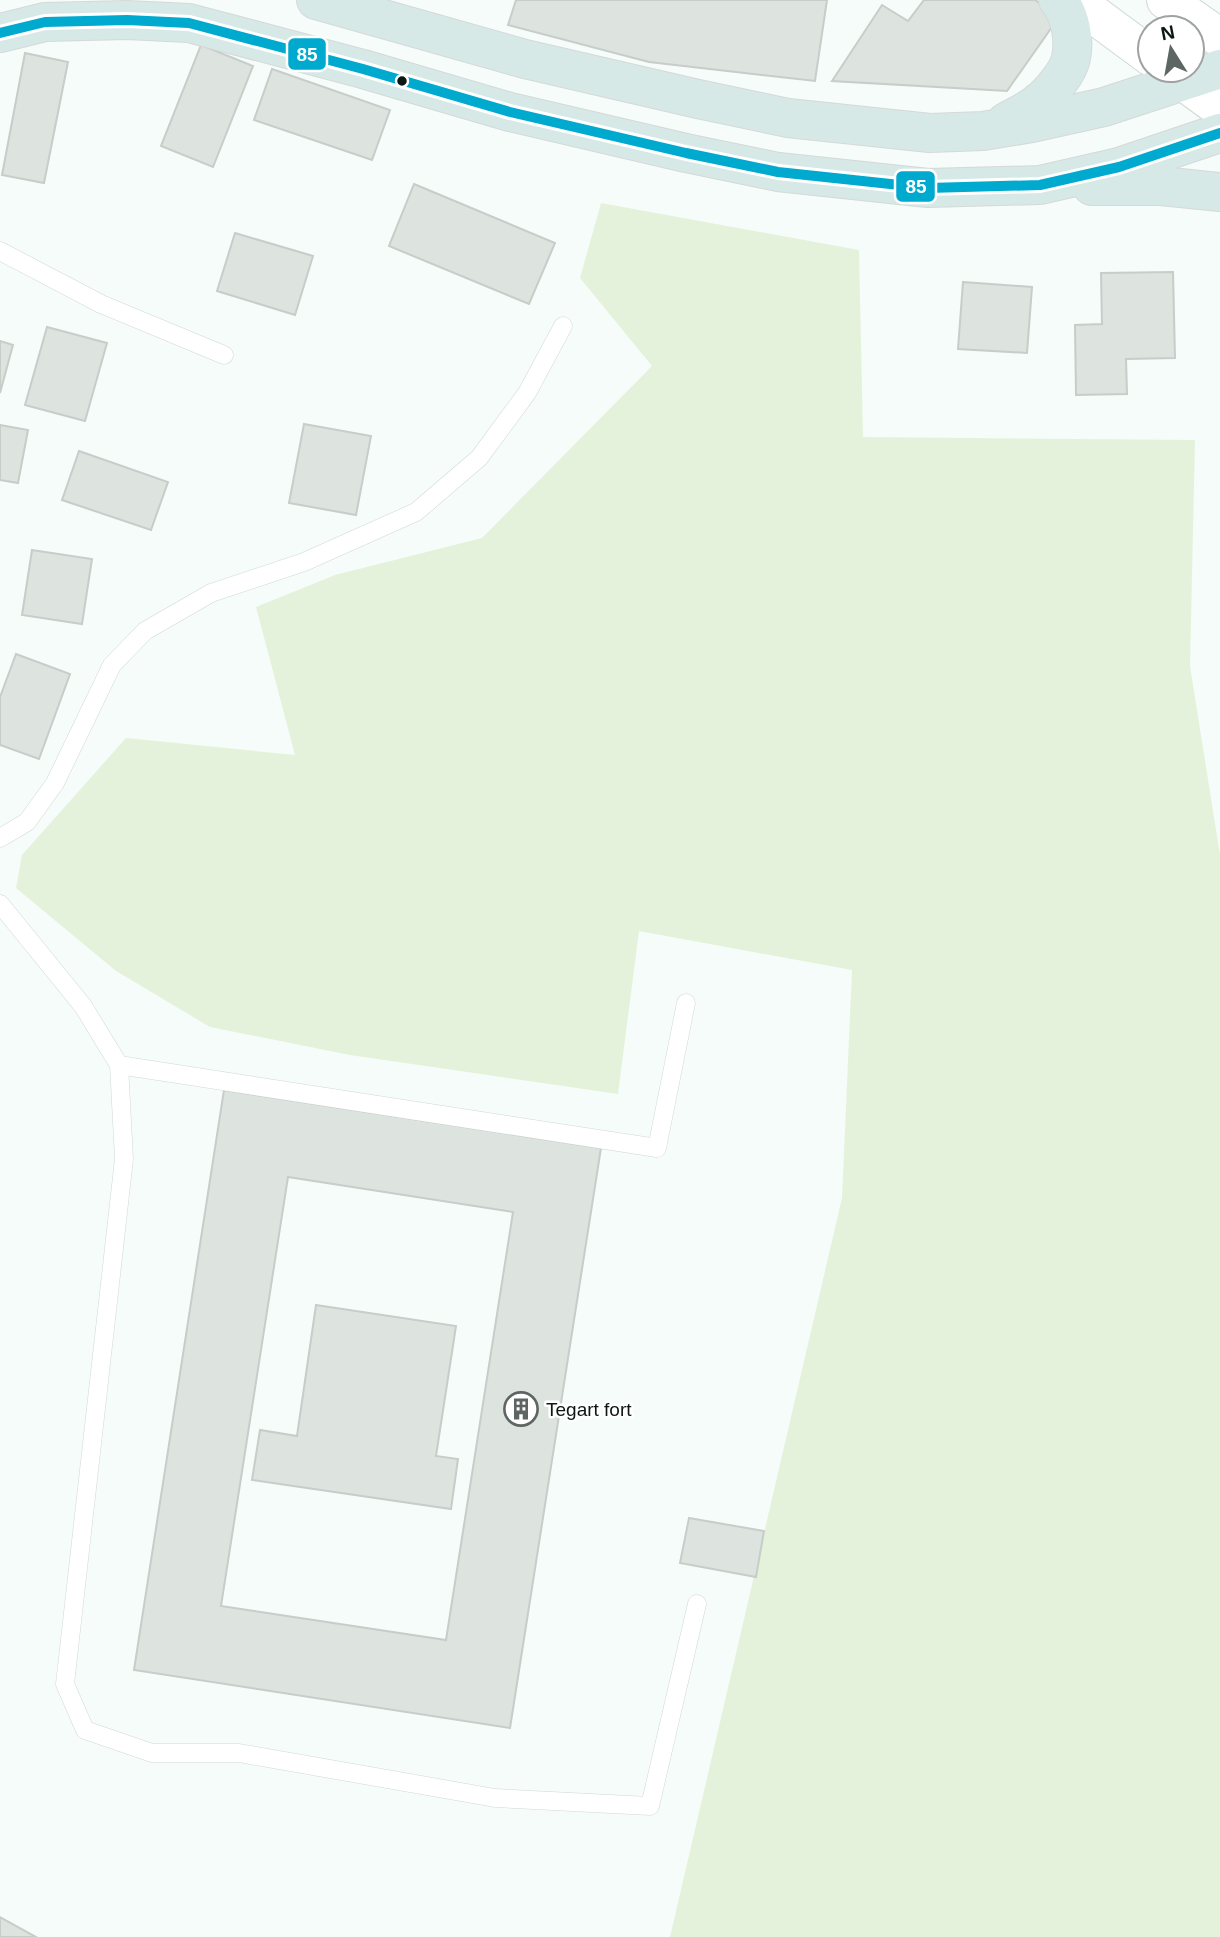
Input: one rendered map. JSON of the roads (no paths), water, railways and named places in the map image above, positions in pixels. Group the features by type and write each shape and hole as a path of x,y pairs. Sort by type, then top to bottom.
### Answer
{"highway":[{"path":"316,0 524,59 788,118 930,133 983,131 1032,123 1104,107 1157,84"},
{"path":"960,132 1003,124 1040,102 1059,80 1071,59 1072,33 1064,8 1058,0"},
{"path":"1,37 45,22 127,20 189,23 363,69 510,112 778,172 928,188 1040,185 1119,167 1220,133"},
{"path":"985,186 1161,186 1220,192"}],"street":[{"path":"1074,0 1136,46"},
{"path":"1166,0 1220,38"},
{"path":"1187,84 1220,108"}],"lane":[{"path":"0,251 101,304 224,355"},
{"path":"0,838 27,822 55,783 112,665 145,631 211,593 304,562 416,512 479,458 527,393 563,326"},
{"path":"0,904 83,1006 119,1065 124,1159 65,1684 85,1730 152,1753 239,1753 495,1798 650,1806 697,1604"},
{"path":"119,1065 657,1148 686,1003"}],"place":[{"name":"Tegart fort","path":"521,1409"}]}
